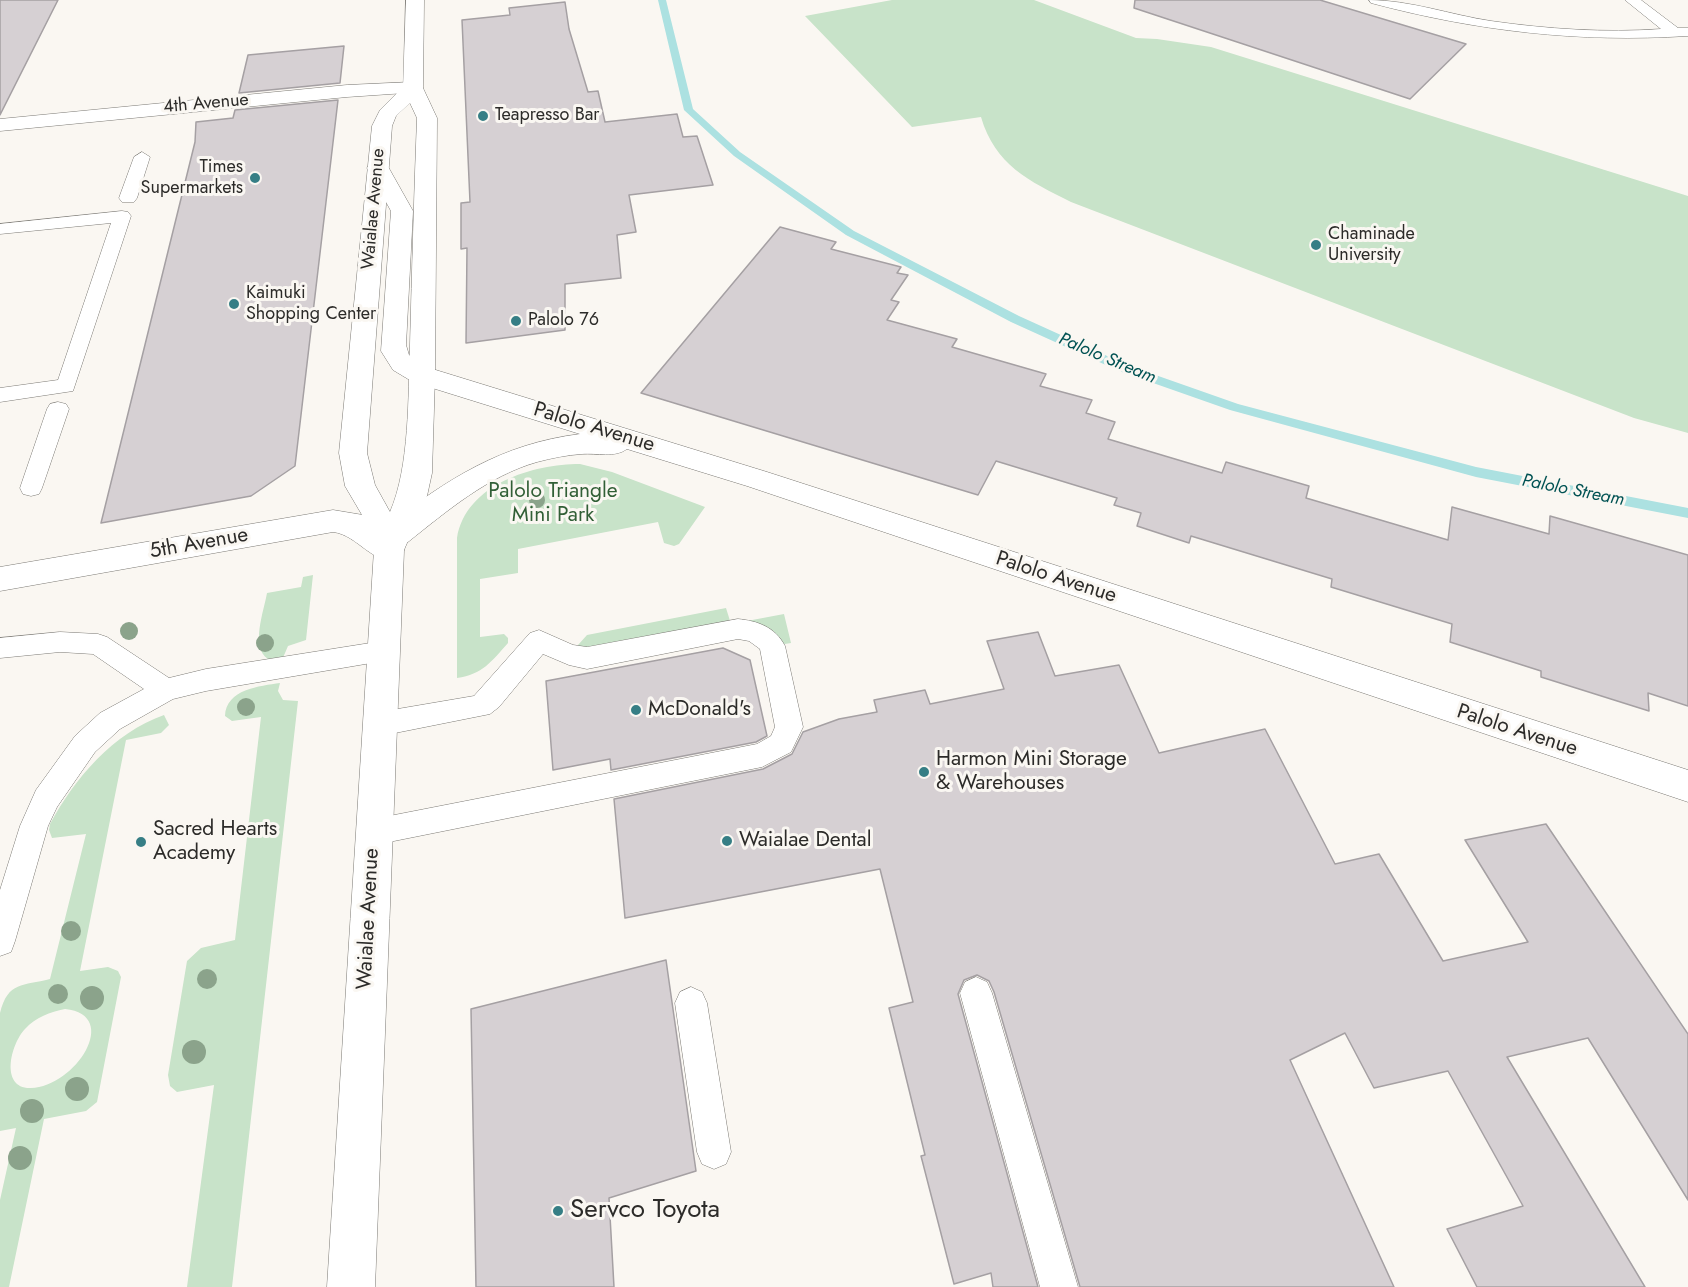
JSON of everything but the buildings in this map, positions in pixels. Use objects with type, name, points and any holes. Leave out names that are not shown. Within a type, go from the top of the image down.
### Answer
[{"type":"street","name":"Waialae Avenue","points":[[351,1287],[383,651],[393,542],[412,496],[417,473],[422,376],[427,118],[413,88],[415,0]]},
{"type":"street","name":"Waialae Avenue","points":[[393,542],[360,486],[353,453],[383,119],[413,88]]},
{"type":"street","name":"4th Avenue","points":[[0,125],[347,91],[413,88]]},
{"type":"street","name":"Palolo Avenue","points":[[378,168],[382,178],[396,196],[402,211],[394,353],[402,364],[422,376],[656,447],[1688,786]]},
{"type":"street","points":[[393,542],[435,503],[484,472],[521,456],[575,444],[611,443],[656,447]]},
{"type":"street","name":"5th Avenue","points":[[0,579],[333,520],[352,523],[393,542]]},
{"type":"lane","points":[[1376,0],[1463,20],[1573,35],[1615,36],[1682,32]]},
{"type":"lane","points":[[1632,0],[1682,32]]},
{"type":"lane","points":[[0,395],[66,386],[142,157]]},
{"type":"lane","points":[[0,229],[125,207]]},
{"type":"lane","points":[[31,488],[58,409]]},
{"type":"lane","points":[[374,832],[762,755],[777,747],[788,733],[788,720],[772,646],[764,635],[750,630],[733,629],[587,658],[568,655],[539,640],[490,699],[481,706],[380,724]]},
{"type":"lane","points":[[0,648],[60,642],[98,644],[166,690]]},
{"type":"lane","points":[[0,941],[34,826],[51,791],[85,744],[110,721],[166,690],[206,680],[383,651]]},
{"type":"lane","points":[[976,993],[1059,1287]]},
{"type":"lane","points":[[691,1003],[714,1152]]},
{"type":"green space","points":[[892,0],[1034,0],[1136,38],[1211,47],[1688,196],[1688,433],[1634,418],[1071,202],[1041,187],[1016,170],[995,148],[981,117],[912,127],[805,16]]},
{"type":"green space","name":"Palolo Triangle Mini Park","points":[[580,464],[612,472],[705,507],[679,544],[674,546],[664,543],[658,522],[518,549],[518,573],[480,579],[480,637],[504,634],[508,638],[508,643],[480,670],[474,674],[457,678],[457,538],[463,519],[473,504],[487,491],[504,481],[542,468]]},
{"type":"green space","points":[[313,575],[306,640],[288,646],[282,660],[268,659],[260,646],[259,638],[267,593],[301,587],[303,577]]},
{"type":"green space","points":[[726,608],[731,624],[784,614],[791,643],[772,646],[763,635],[569,655],[587,635]]},
{"type":"green space","points":[[280,683],[278,691],[283,700],[298,701],[232,1287],[187,1287],[214,1085],[177,1092],[170,1086],[168,1075],[187,961],[201,948],[235,940],[261,717],[232,721],[225,716],[227,707],[231,700],[245,690]]},
{"type":"green space","points":[[164,715],[169,725],[161,733],[126,740],[80,971],[108,967],[118,971],[121,977],[97,1102],[86,1111],[44,1119],[9,1287],[0,1287],[0,1200],[16,1128],[0,1131],[0,1013],[7,995],[12,990],[24,984],[50,979],[86,834],[52,838],[49,830],[50,824],[71,790],[97,759],[128,733]],"holes":[[[65,1009],[82,1014],[90,1024],[91,1036],[86,1050],[76,1064],[63,1076],[47,1085],[31,1088],[21,1086],[15,1081],[12,1074],[12,1055],[25,1029],[39,1018],[59,1010]]]},
{"type":"waterway","name":"Palolo Stream","points":[[662,0],[689,110],[737,154],[850,233],[1015,319],[1123,368],[1234,407],[1476,472],[1688,513]]},
{"type":"place","name":"Teapresso Bar","points":[[483,116]]},
{"type":"place","name":"Times Supermarkets","points":[[255,178]]},
{"type":"place","name":"Chaminade University","points":[[1316,245]]},
{"type":"place","name":"Kaimuki Shopping Center","points":[[234,304]]},
{"type":"place","name":"Palolo 76","points":[[516,321]]},
{"type":"place","name":"McDonald's","points":[[636,710]]},
{"type":"place","name":"Harmon Mini Storage & Warehouses","points":[[924,772]]},
{"type":"place","name":"Waialae Dental","points":[[727,841]]},
{"type":"place","name":"Sacred Hearts Academy","points":[[141,842]]},
{"type":"place","name":"Servco Toyota","points":[[558,1211]]}]
